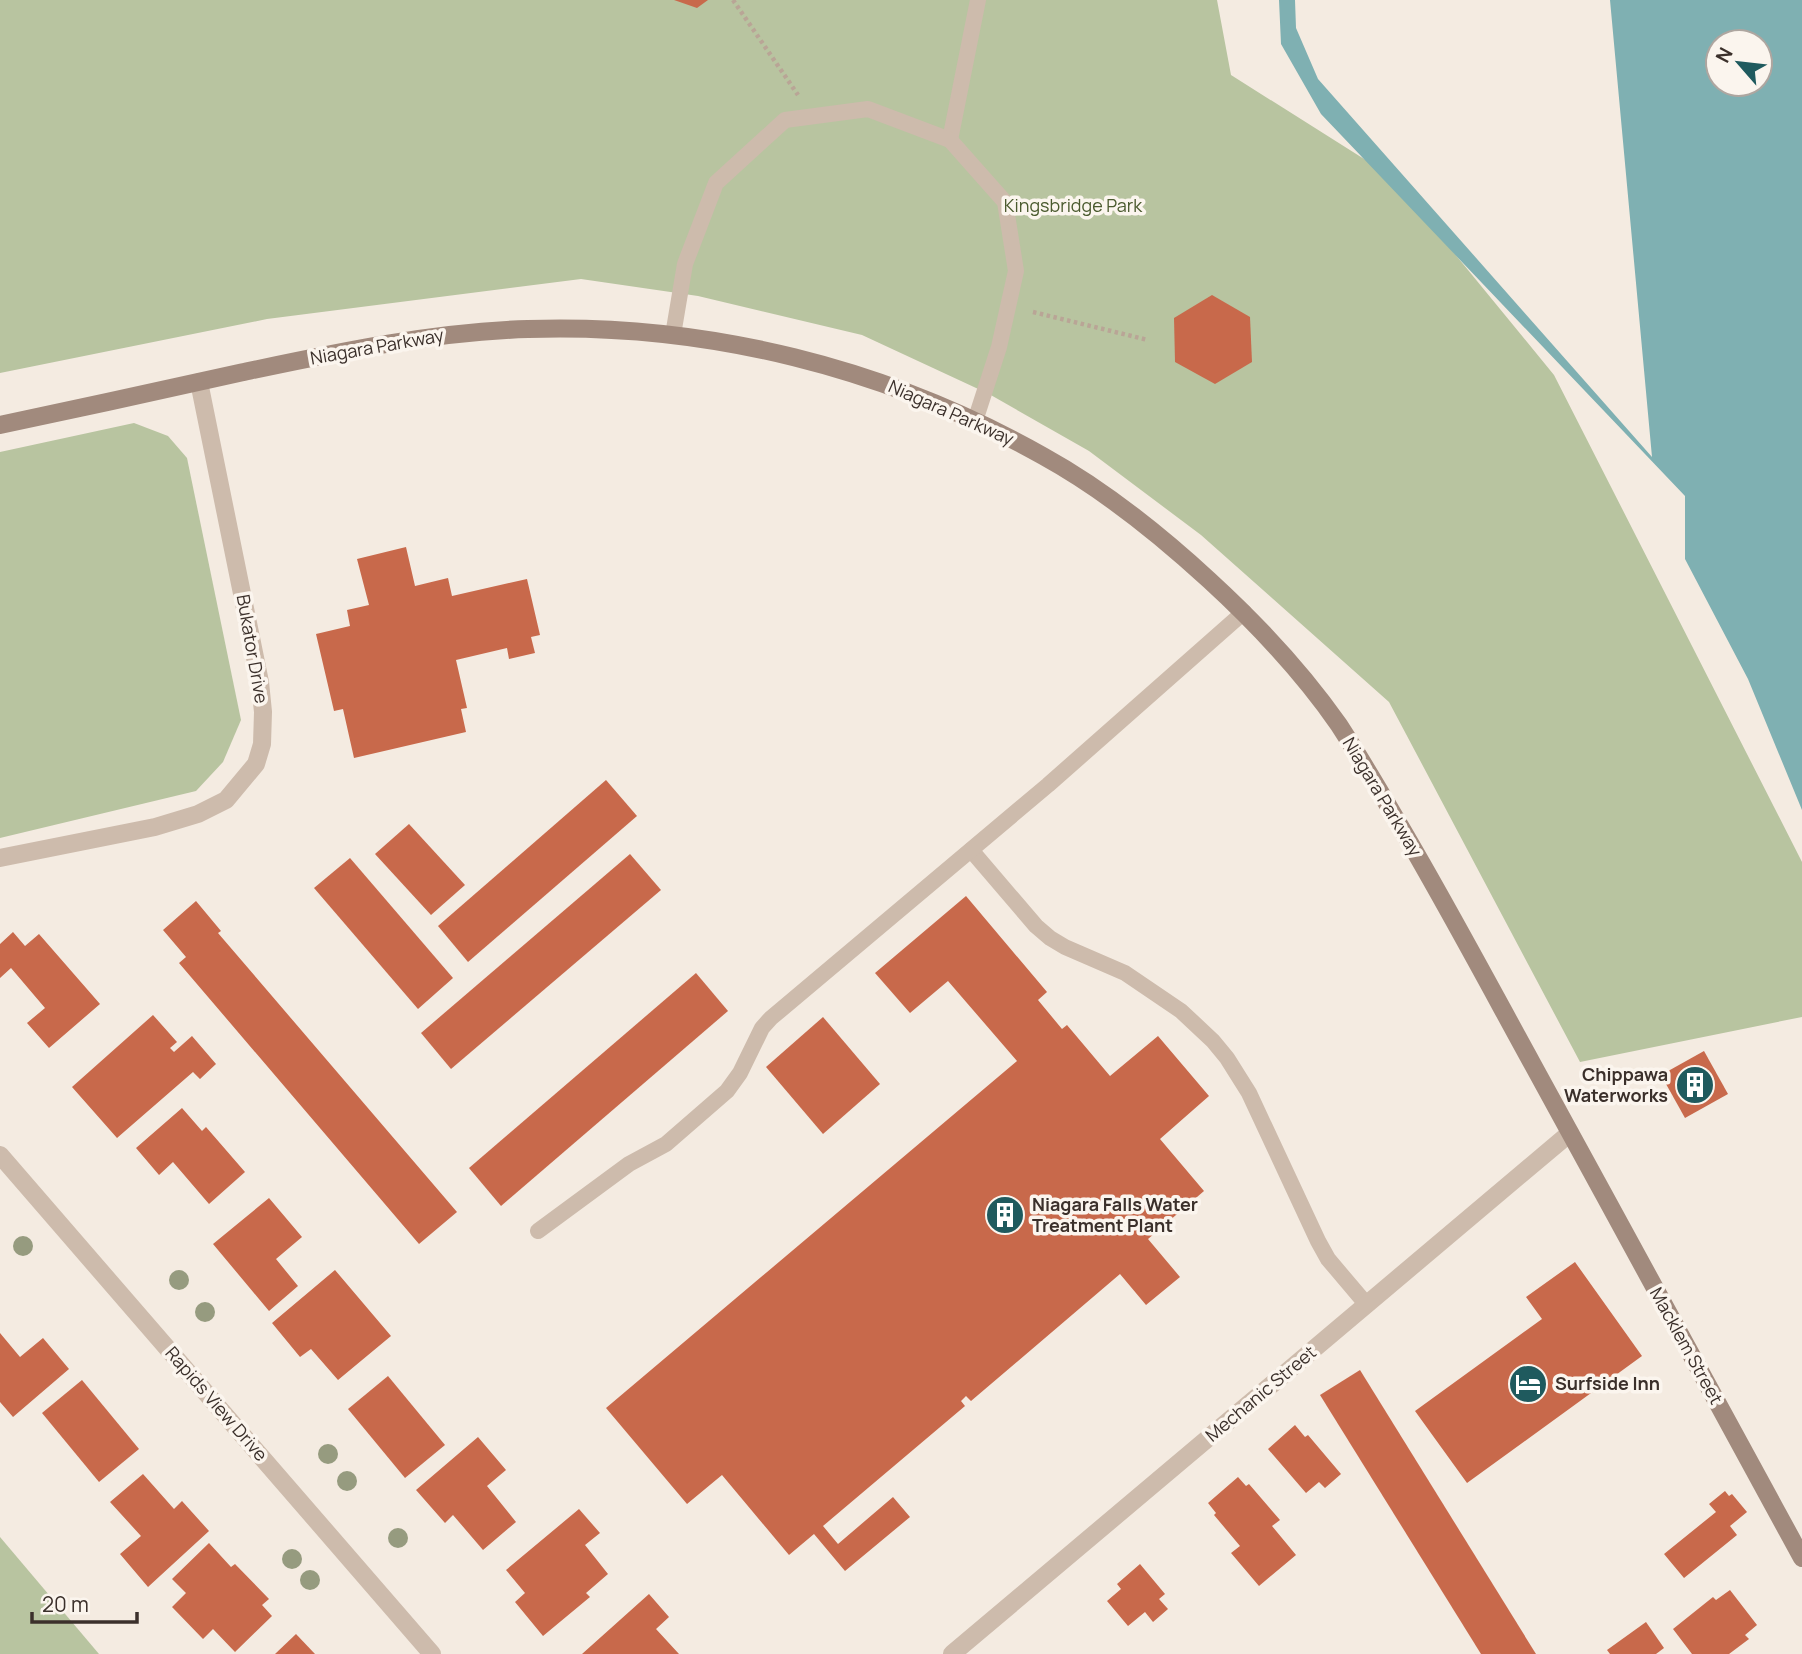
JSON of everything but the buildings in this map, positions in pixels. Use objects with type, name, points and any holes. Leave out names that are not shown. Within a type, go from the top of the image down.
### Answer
[{"type":"main road","name":"Niagara Parkway","points":[[0,425],[380,344],[481,331],[532,328],[673,335],[771,352],[830,366],[912,394],[975,421],[1048,458],[1113,501],[1176,550],[1244,612],[1291,663],[1338,724],[1426,869],[1570,1133]]},
{"type":"main road","name":"Macklem Street","points":[[1570,1133],[1802,1558]]},
{"type":"street","name":"Bukator Drive","points":[[0,858],[155,827],[198,814],[226,800],[256,764],[262,744],[260,682],[199,382]]},
{"type":"street","name":"Mechanic Street","points":[[952,1654],[1570,1133]]},
{"type":"street","name":"Rapids View Drive","points":[[0,1154],[432,1654]]},
{"type":"lane","points":[[950,141],[978,0]]},
{"type":"lane","points":[[673,335],[685,264],[716,183],[785,120],[868,109],[950,141],[1005,202],[1016,271],[999,347],[975,421]]},
{"type":"lane","points":[[538,1231],[629,1164],[672,1140],[734,1083],[755,1040],[771,1018],[1048,785],[1244,612]]},
{"type":"lane","points":[[971,850],[1036,926],[1050,938],[1125,973],[1144,985],[1181,1011],[1213,1041],[1249,1093],[1328,1259],[1367,1305]]},
{"type":"path","points":[[733,0],[813,116]]},
{"type":"path","points":[[1008,305],[1148,340]]},
{"type":"green space","name":"Kingsbridge Park","points":[[0,0],[1217,0],[1231,75],[1391,176],[1554,375],[1802,862],[1802,1017],[1580,1062],[1389,702],[1201,535],[1089,451],[989,394],[862,335],[698,296],[581,279],[267,319],[0,373]]},
{"type":"green space","points":[[134,423],[168,436],[187,458],[241,720],[223,762],[196,791],[0,838],[0,452]]},
{"type":"green space","points":[[0,1537],[99,1654],[0,1654]]},
{"type":"water","points":[[1279,0],[1295,0],[1296,28],[1318,79],[1652,457],[1610,0],[1802,0],[1802,810],[1748,679],[1685,559],[1685,496],[1321,114],[1281,44]]},
{"type":"place","name":"Chippawa Waterworks","points":[[1695,1085]]},
{"type":"place","name":"Niagara Falls Water Treatment Plant","points":[[1005,1215]]},
{"type":"place","name":"Surfside Inn","points":[[1528,1384]]}]
